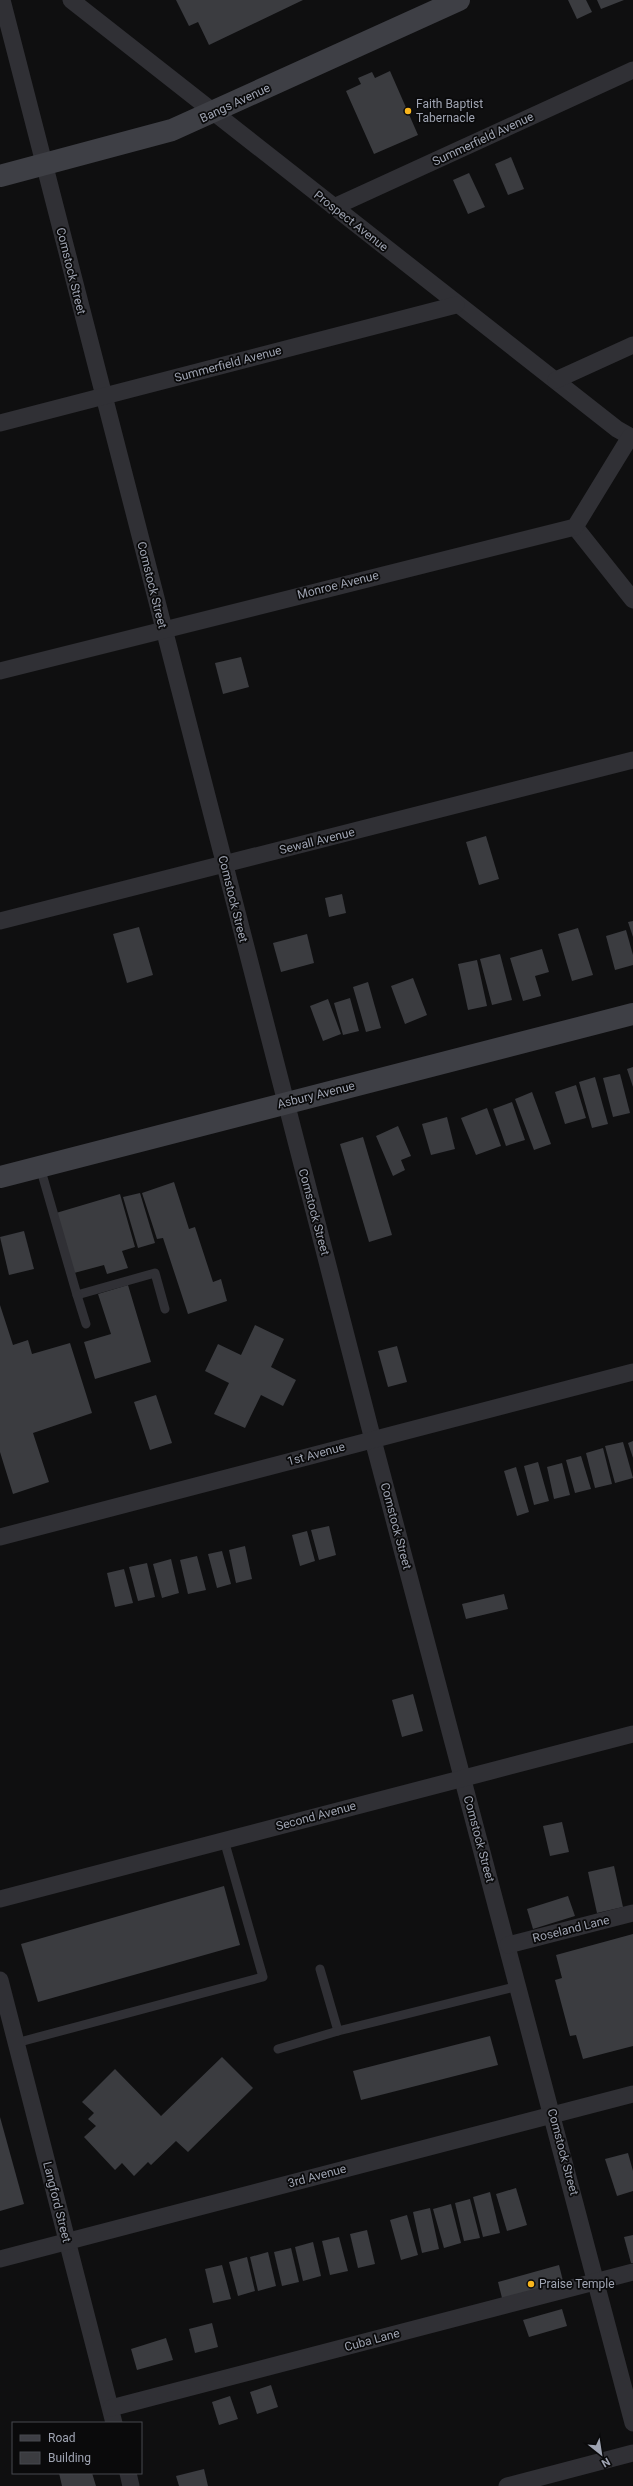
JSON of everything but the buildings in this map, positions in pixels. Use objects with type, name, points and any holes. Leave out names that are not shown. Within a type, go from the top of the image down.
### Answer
[{"type":"main road","name":"Bangs Avenue","points":[[0,176],[153,137],[213,113],[459,0]]},
{"type":"main road","name":"Asbury Avenue","points":[[0,1177],[286,1102],[633,1014]]},
{"type":"street","name":"Comstock Street","points":[[2,0],[373,1440],[462,1778],[519,1986],[633,2423]]},
{"type":"street","name":"Prospect Avenue","points":[[71,0],[456,305],[632,438]]},
{"type":"street","name":"Summerfield Avenue","points":[[334,207],[633,70]]},
{"type":"street","name":"Summerfield Avenue","points":[[0,423],[456,305]]},
{"type":"street","points":[[556,380],[633,345]]},
{"type":"street","points":[[632,438],[575,526],[633,600]]},
{"type":"street","name":"Monroe Avenue","points":[[0,671],[163,628],[575,526]]},
{"type":"street","name":"Sewall Avenue","points":[[0,921],[633,760]]},
{"type":"street","name":"1st Avenue","points":[[0,1537],[633,1372]]},
{"type":"street","name":"Second Avenue","points":[[0,1899],[633,1734]]},
{"type":"street","name":"Roseland Lane","points":[[508,1945],[633,1913]]},
{"type":"street","name":"Langford Street","points":[[0,1980],[113,2416]]},
{"type":"street","name":"3rd Avenue","points":[[0,2259],[633,2094]]},
{"type":"street","name":"Cuba Lane","points":[[113,2416],[633,2272]]},
{"type":"street","points":[[507,2486],[633,2453]]},
{"type":"street","points":[[128,2474],[131,2486]]},
{"type":"lane","points":[[40,1166],[86,1324]]},
{"type":"lane","points":[[77,1295],[155,1273],[165,1309]]},
{"type":"lane","points":[[16,2043],[263,1977],[224,1840]]},
{"type":"lane","points":[[320,1969],[338,2031]]},
{"type":"lane","points":[[278,2049],[338,2031],[519,1986]]},
{"type":"place","name":"Faith Baptist Tabernacle","points":[[408,111]]},
{"type":"place","name":"Praise Temple","points":[[531,2284]]}]
